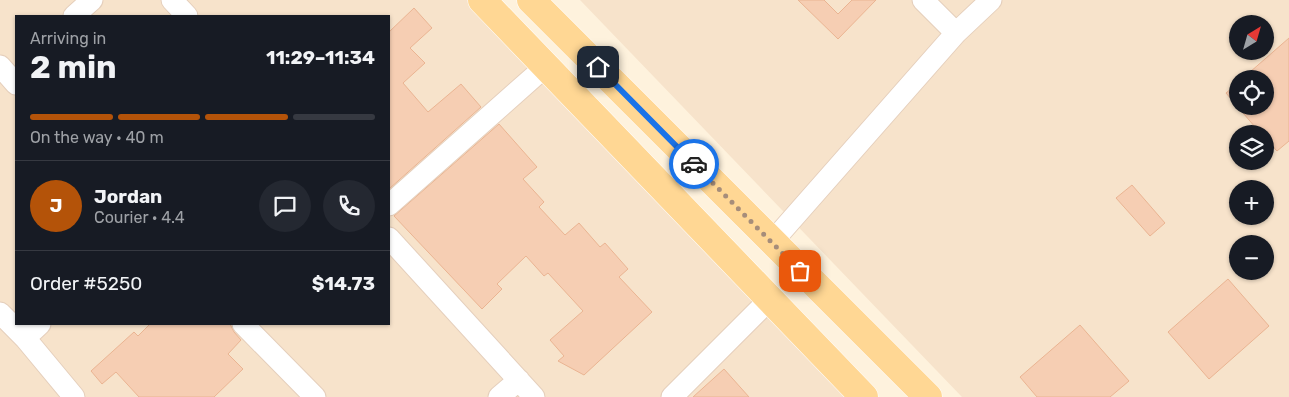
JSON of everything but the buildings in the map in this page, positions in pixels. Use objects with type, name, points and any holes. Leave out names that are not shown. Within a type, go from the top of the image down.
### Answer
[{"type":"main road","points":[[482,0],[864,397]]},
{"type":"main road","points":[[531,0],[928,397]]},
{"type":"street","points":[[75,15],[92,0]]},
{"type":"street","points":[[172,0],[186,15]]},
{"type":"street","points":[[923,0],[956,33]]},
{"type":"street","points":[[772,242],[956,33],[991,0]]},
{"type":"street","points":[[390,204],[546,66]]},
{"type":"street","points":[[390,239],[534,397]]},
{"type":"street","points":[[672,397],[770,298]]},
{"type":"street","points":[[0,313],[15,321]]},
{"type":"street","points":[[22,325],[33,331],[74,397]]},
{"type":"street","points":[[255,327],[315,397]]},
{"type":"street","points":[[499,397],[519,380]]},
{"type":"shaded area","points":[[0,0],[485,0],[852,397],[0,397]]},
{"type":"shaded area","points":[[580,0],[1289,0],[1289,397],[962,397]]},
{"type":"way so far","points":[[694,164],[800,271]]},
{"type":"route","points":[[598,67],[694,164]]}]
